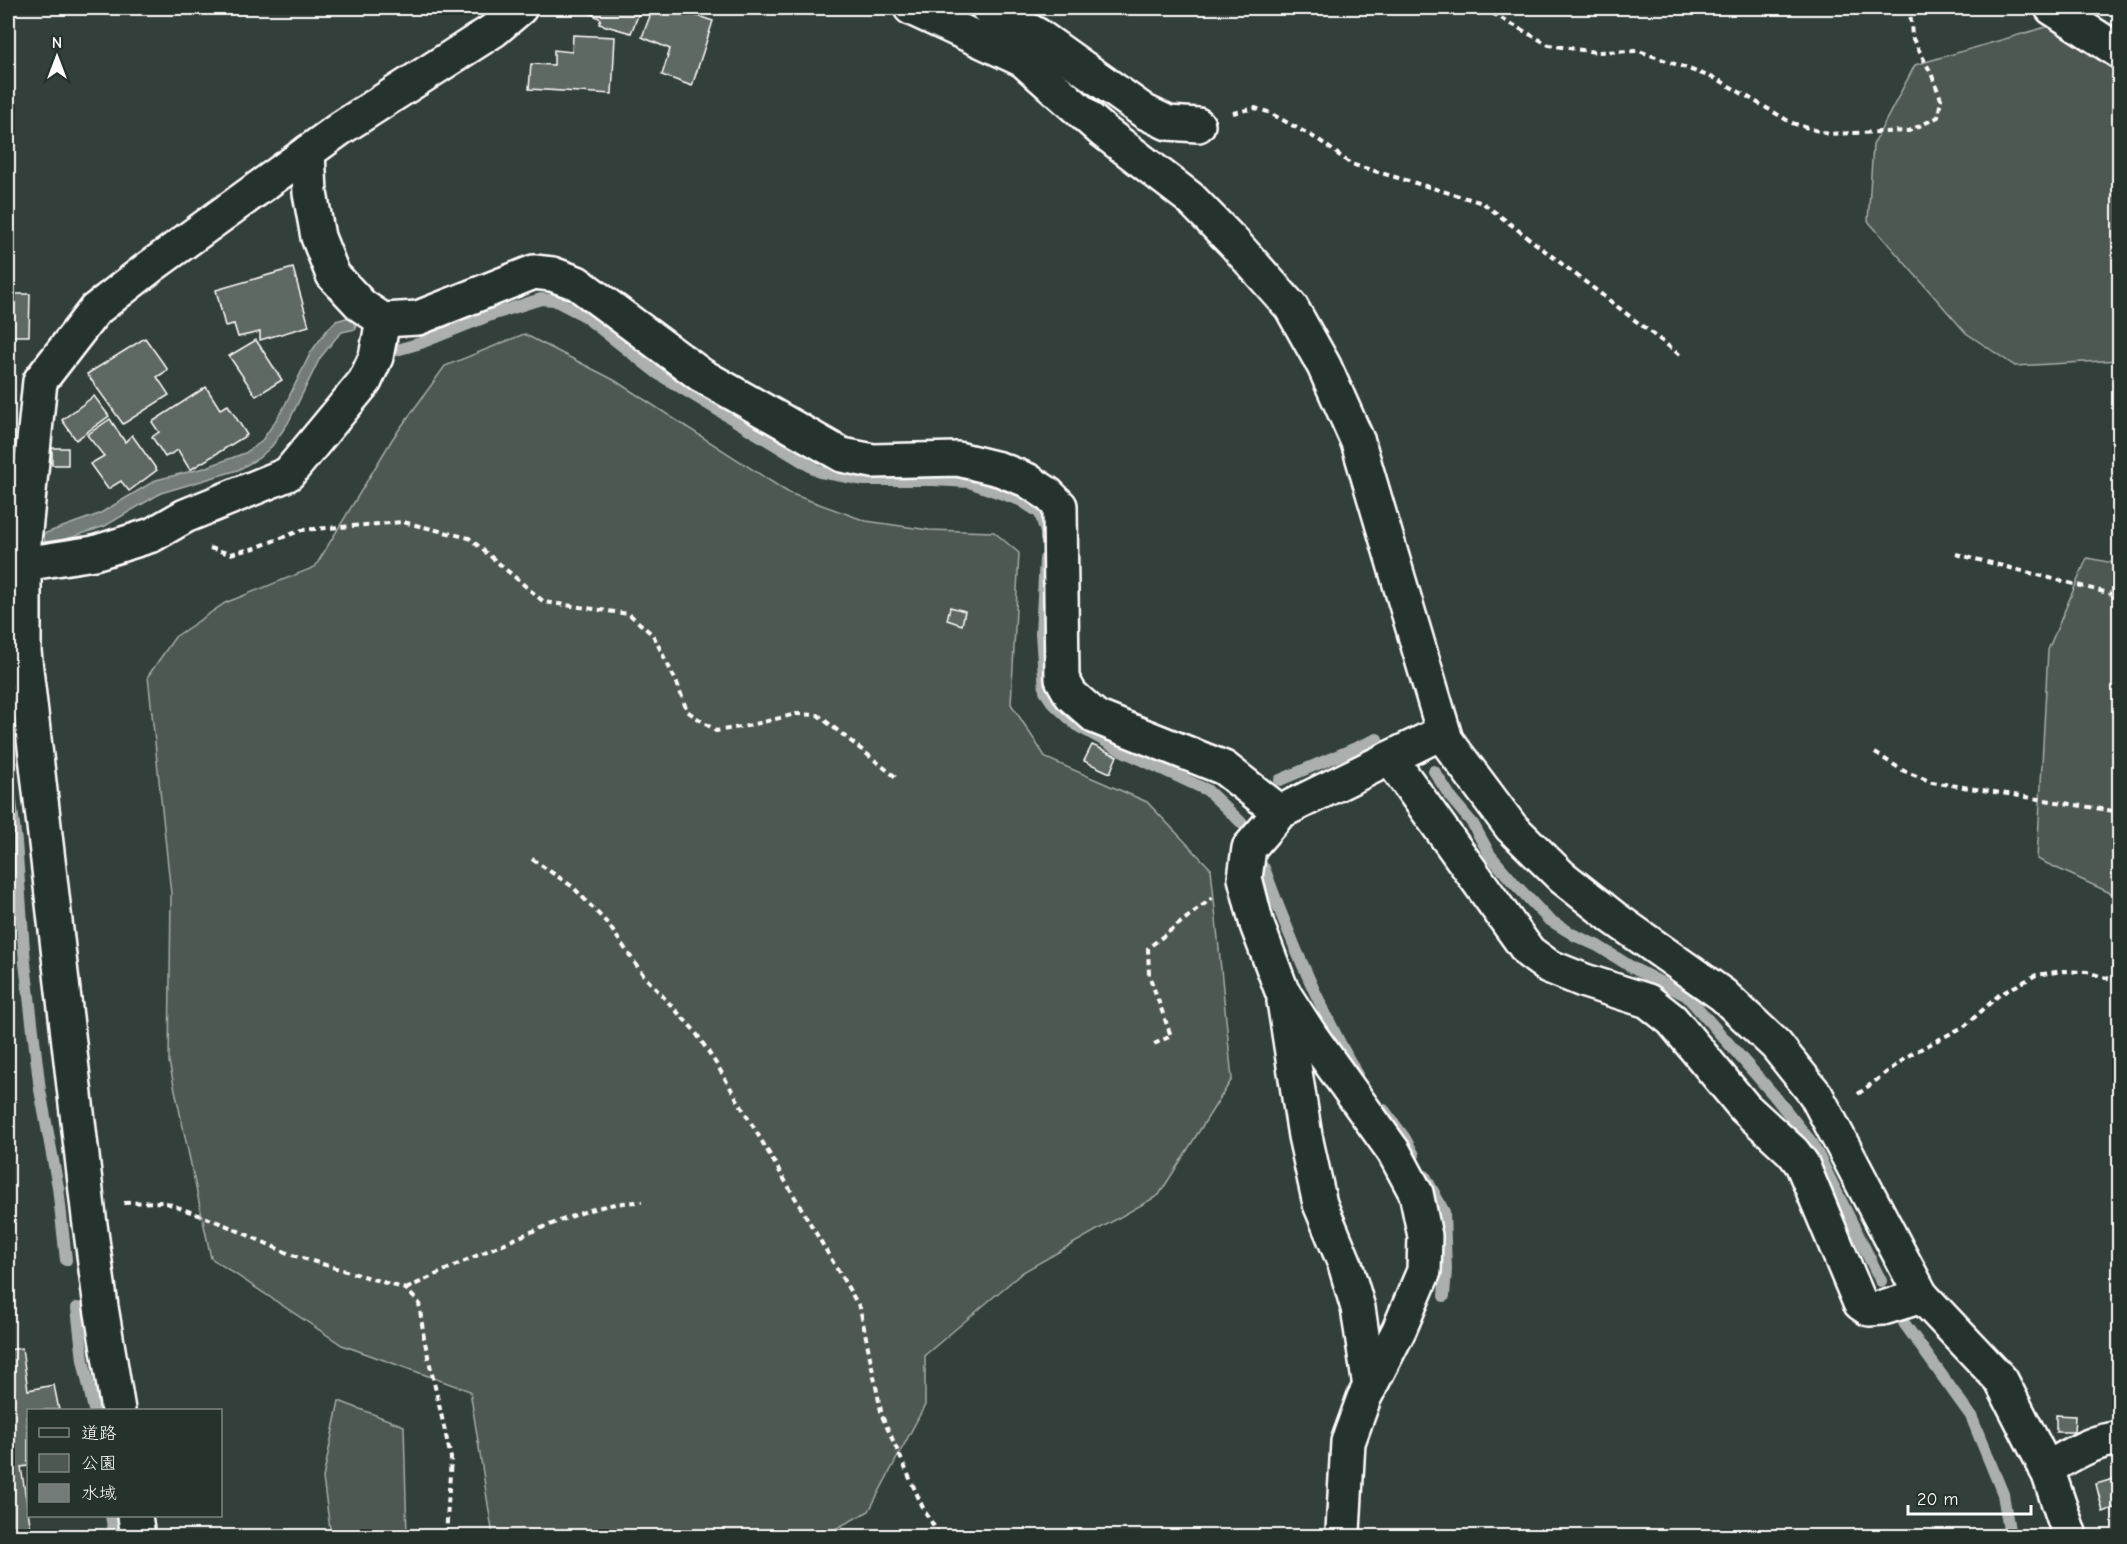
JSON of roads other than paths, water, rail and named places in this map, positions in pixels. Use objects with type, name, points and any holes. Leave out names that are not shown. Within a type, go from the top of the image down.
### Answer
[{"type":"street","points":[[118,1409],[87,1203],[16,652],[24,541],[40,381],[95,310],[150,267],[341,128],[494,30],[520,8]]},
{"type":"street","points":[[911,8],[1023,60],[1103,131],[1190,198],[1291,307],[1324,366],[1358,442],[1446,740],[1512,827],[1562,877],[1614,918],[1723,995],[1776,1044],[1816,1095],[1922,1296],[2001,1380],[2046,1469],[2070,1536]]},
{"type":"street","points":[[988,8],[1037,35],[1145,112],[1168,123],[1198,125]]},
{"type":"street","points":[[2052,8],[2120,52]]},
{"type":"street","points":[[308,152],[310,193],[318,237],[333,275],[362,306],[383,320],[418,318],[534,272],[552,274],[577,283],[701,375],[842,454],[873,461],[958,459],[999,469],[1028,480],[1060,506],[1062,678],[1071,695],[1096,717],[1224,768],[1280,812]]},
{"type":"street","points":[[24,564],[94,553],[152,535],[185,516],[288,474],[365,381],[376,357],[383,320]]},
{"type":"street","points":[[1370,1387],[1358,1308],[1345,1264],[1320,1204],[1310,1159],[1282,991],[1257,925],[1245,878],[1249,848],[1280,812],[1443,732]]},
{"type":"street","points":[[1390,758],[1529,952],[1548,966],[1648,1002],[1672,1020],[1745,1108],[1793,1152],[1802,1164],[1860,1303],[1869,1310],[1922,1296]]},
{"type":"street","points":[[1282,991],[1311,1036],[1394,1152],[1416,1193],[1425,1236],[1424,1271],[1399,1330],[1370,1387],[1348,1442],[1343,1531],[1345,1536]]},
{"type":"street","points":[[2046,1469],[2082,1450],[2111,1439],[2120,1439]]},
{"type":"street","points":[[135,1517],[138,1536]]},
{"type":"water","points":[[353,316],[356,329],[342,332],[320,358],[288,423],[272,446],[259,458],[238,470],[161,493],[105,526],[46,546],[43,534],[99,514],[156,480],[204,468],[245,453],[261,442],[283,409],[311,352],[327,330],[336,321]]},
{"type":"waterway","points":[[393,351],[541,299],[554,300],[583,315],[657,373],[820,472],[864,480],[969,482],[1020,500],[1040,513],[1046,539]]},
{"type":"waterway","points":[[1045,559],[1041,633],[1045,691],[1052,702],[1076,725],[1121,750],[1207,790],[1245,826]]},
{"type":"waterway","points":[[1280,780],[1377,739]]},
{"type":"waterway","points":[[1434,771],[1452,799],[1473,824],[1490,855],[1548,919],[1687,996],[1772,1093],[1812,1143],[1881,1281]]},
{"type":"waterway","points":[[8,776],[16,842],[25,963],[40,1090],[58,1187],[66,1260]]},
{"type":"waterway","points":[[1264,868],[1306,973],[1357,1075]]},
{"type":"waterway","points":[[1384,1110],[1414,1155]]},
{"type":"waterway","points":[[1425,1176],[1444,1212],[1446,1270],[1444,1296]]},
{"type":"waterway","points":[[77,1308],[83,1360],[94,1409]]},
{"type":"waterway","points":[[1904,1323],[1971,1416],[2003,1494],[2010,1536]]},
{"type":"waterway","points":[[111,1517],[115,1536]]}]
